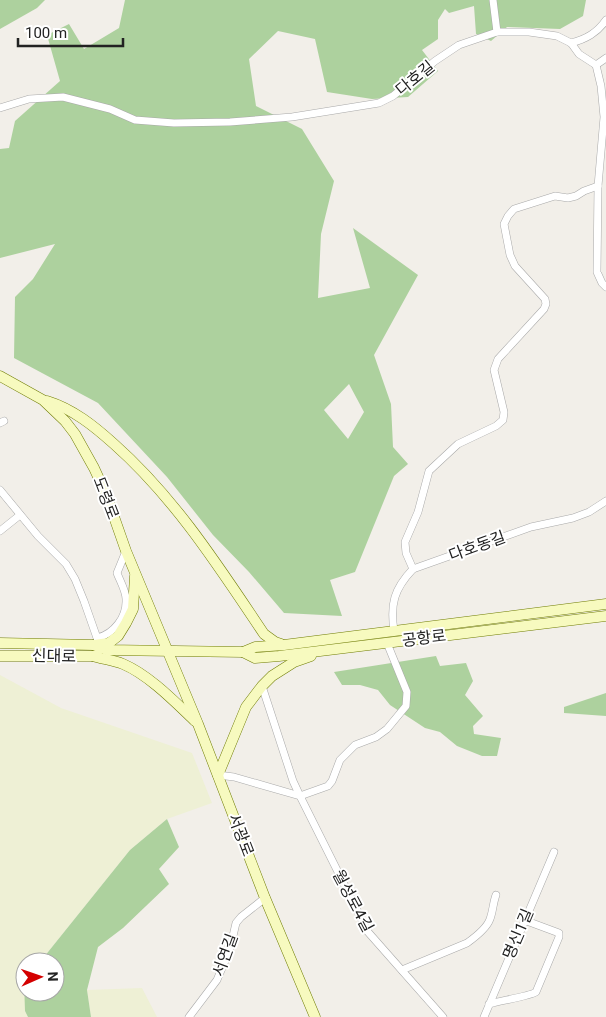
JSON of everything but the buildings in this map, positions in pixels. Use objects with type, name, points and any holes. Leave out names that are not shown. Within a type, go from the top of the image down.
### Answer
[{"type":"main road","name":"도령로","points":[[0,376],[43,400],[64,421],[85,450],[106,494],[126,551],[169,652]]},
{"type":"main road","points":[[43,400],[73,412],[100,432],[156,484],[207,550],[264,634],[275,642],[284,645]]},
{"type":"main road","points":[[94,645],[109,643],[118,636],[126,624],[133,609],[135,572]]},
{"type":"main road","name":"공항로","points":[[169,652],[244,652],[255,647],[284,645],[606,604]]},
{"type":"main road","name":"공항로","points":[[244,652],[255,658],[606,616]]},
{"type":"main road","name":"신대로","points":[[0,644],[94,645],[107,650],[169,652]]},
{"type":"main road","name":"신대로","points":[[0,656],[92,656],[107,650]]},
{"type":"main road","points":[[218,774],[246,707],[262,686],[272,676],[294,662],[326,650]]},
{"type":"main road","name":"서광로","points":[[169,652],[265,898],[315,1017]]},
{"type":"main road","points":[[92,656],[123,664],[146,678],[198,724]]},
{"type":"street","points":[[493,0],[497,32]]},
{"type":"street","points":[[571,43],[586,39],[600,29],[606,20]]},
{"type":"street","name":"다호길","points":[[0,108],[28,99],[64,96],[110,109],[136,120],[174,123],[292,117],[379,103],[392,96],[435,61],[459,45],[497,32],[529,32],[557,36],[571,43],[579,54],[596,65]]},
{"type":"street","points":[[606,57],[596,65],[601,86],[604,116],[598,186],[598,272],[602,283],[606,287]]},
{"type":"street","points":[[599,175],[606,170]]},
{"type":"street","points":[[394,631],[392,612],[395,594],[404,578],[413,569],[406,553],[405,542],[418,512],[429,471],[458,444],[496,426],[503,420],[504,412],[494,370],[498,359],[544,309],[546,304],[545,299],[515,266],[510,255],[504,224],[514,209],[556,196],[568,198],[576,196],[598,186]]},
{"type":"street","points":[[0,490],[20,515],[66,564],[75,579],[97,638],[105,636],[112,631],[125,611],[126,598],[117,573],[126,551]]},
{"type":"street","name":"다호동길","points":[[413,569],[531,527],[573,518],[589,512],[606,502]]},
{"type":"street","points":[[0,532],[20,515]]},
{"type":"street","points":[[218,774],[300,796],[328,786],[340,760],[355,745],[376,738],[387,729],[406,706],[407,692],[387,643]]},
{"type":"street","name":"월성로4길","points":[[262,686],[293,781],[368,932],[444,1017]]},
{"type":"street","name":"명신1길","points":[[484,1017],[554,852]]},
{"type":"street","points":[[402,970],[467,943],[475,937],[490,920],[492,904],[496,895]]},
{"type":"street","name":"서연길","points":[[189,1017],[217,980],[230,949],[236,923],[241,916],[265,898]]},
{"type":"street","points":[[490,1004],[514,997],[532,995],[536,992],[559,937],[559,933],[524,920]]},
{"type":"green space","points":[[0,0],[45,0],[37,8],[0,29]]},
{"type":"green space","points":[[125,0],[586,0],[583,16],[560,29],[507,27],[491,41],[476,34],[474,6],[449,13],[445,9],[438,20],[438,39],[422,50],[438,71],[408,97],[372,99],[327,92],[315,39],[278,31],[249,59],[256,106],[302,129],[334,181],[321,234],[318,298],[370,288],[353,228],[418,275],[374,355],[391,404],[393,447],[408,464],[394,476],[355,572],[330,580],[342,616],[284,613],[249,572],[213,535],[167,477],[98,403],[14,358],[15,297],[33,279],[55,244],[0,258],[0,149],[9,148],[15,121],[60,81],[47,35],[69,24],[84,49],[119,28]],"holes":[[[349,384],[364,412],[348,439],[324,410]]]},
{"type":"green space","points":[[436,656],[440,666],[466,663],[473,681],[465,695],[483,716],[473,726],[474,734],[501,738],[497,756],[482,756],[457,746],[440,732],[425,728],[390,705],[378,690],[360,685],[342,685],[334,672]]},
{"type":"green space","points":[[0,675],[61,708],[192,753],[212,803],[167,819],[130,850],[48,952],[15,952],[15,1002],[25,1002],[25,1011],[28,1017],[0,1017]]},
{"type":"green space","points":[[606,693],[606,716],[564,713],[564,707]]},
{"type":"green space","points":[[167,819],[179,847],[159,869],[169,884],[123,928],[98,947],[87,990],[91,1017],[28,1017],[25,1011],[25,1002],[65,1002],[65,952],[48,952],[130,850]]},
{"type":"green space","points":[[142,988],[157,1017],[91,1017],[87,990]]}]
